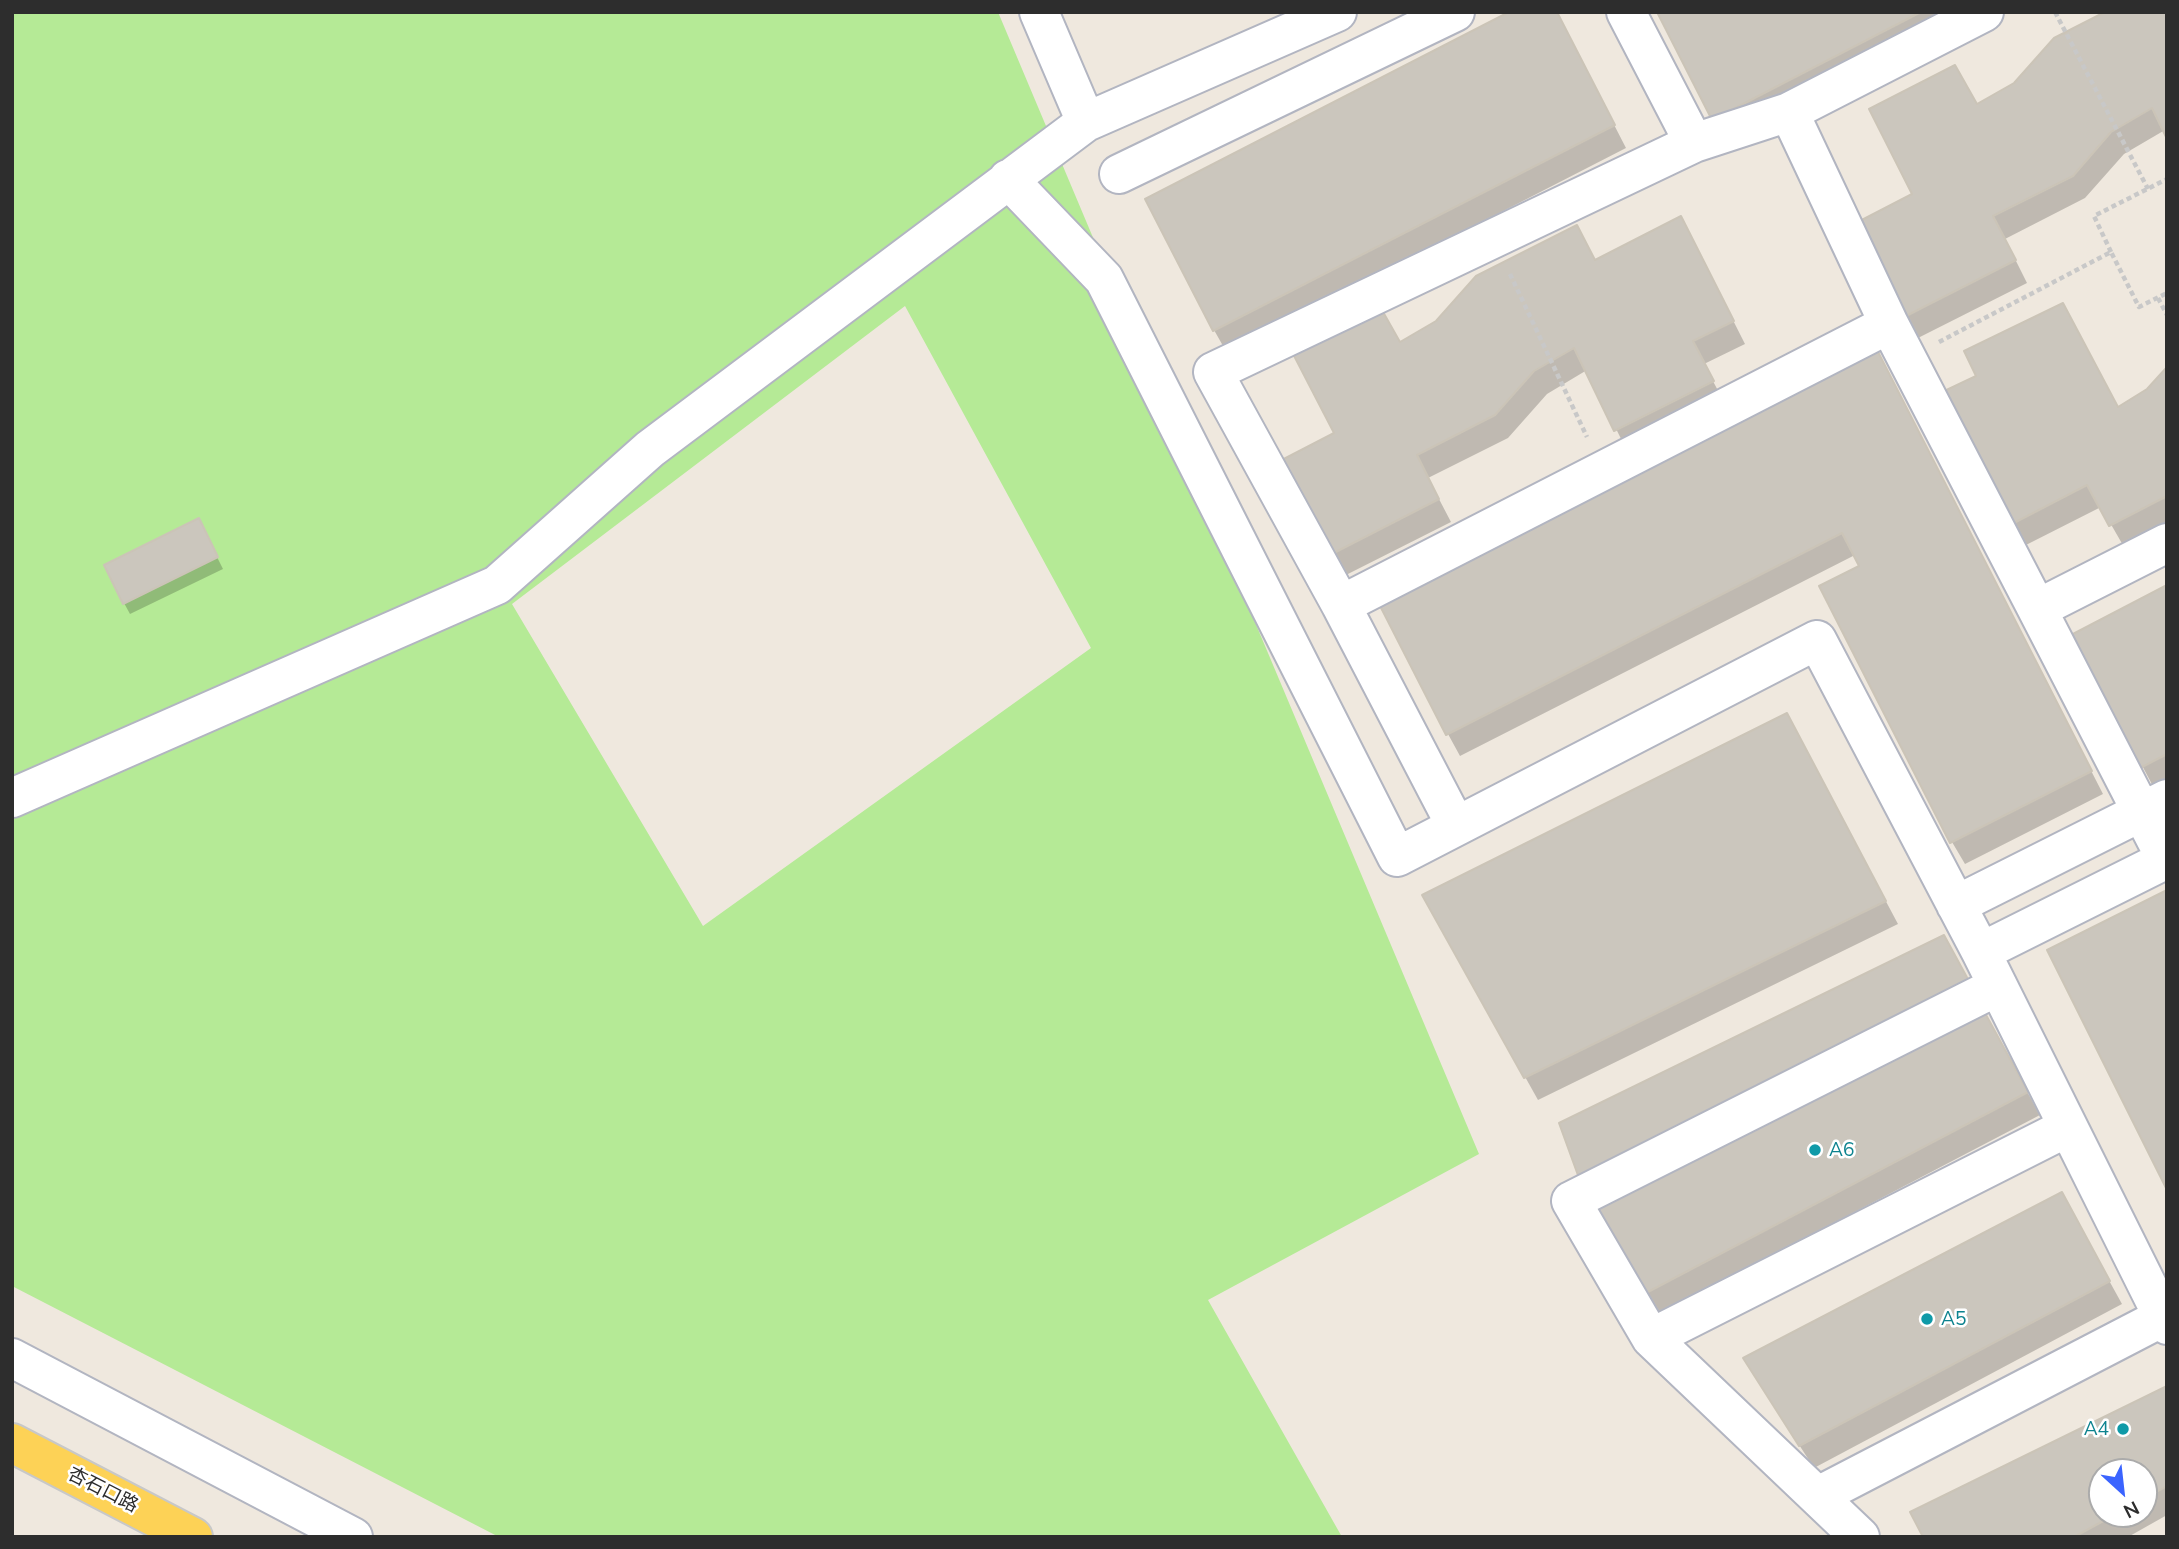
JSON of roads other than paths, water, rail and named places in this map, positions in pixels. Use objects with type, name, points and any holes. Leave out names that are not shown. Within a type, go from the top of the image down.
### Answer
[{"type":"main road","name":"杏石口路","points":[[12,1443],[193,1537]]},
{"type":"street","points":[[1039,12],[1086,122]]},
{"type":"street","points":[[12,798],[497,585],[650,449],[1086,122],[1337,12]]},
{"type":"street","points":[[1119,174],[1455,12]]},
{"type":"street","points":[[1626,12],[1694,143]]},
{"type":"street","points":[[1456,826],[1341,605],[1213,372],[1694,143],[1789,112],[1984,12]]},
{"type":"street","points":[[1789,112],[1889,324],[2037,609],[2154,806],[2166,859],[1981,952]]},
{"type":"street","points":[[1008,180],[1104,279],[1397,857],[1817,640],[1981,952],[2165,1321],[1818,1496]]},
{"type":"street","points":[[1341,605],[1889,324]]},
{"type":"street","points":[[2037,609],[2167,543]]},
{"type":"street","points":[[1956,905],[2154,806]]},
{"type":"street","points":[[1860,1537],[1651,1338],[1571,1201],[1998,986]]},
{"type":"street","points":[[1651,1338],[2068,1127]]},
{"type":"street","points":[[12,1358],[353,1537]]},
{"type":"place","name":"A6","points":[[1815,1150]]},
{"type":"place","name":"A5","points":[[1927,1319]]},
{"type":"place","name":"A4","points":[[2123,1429]]}]
